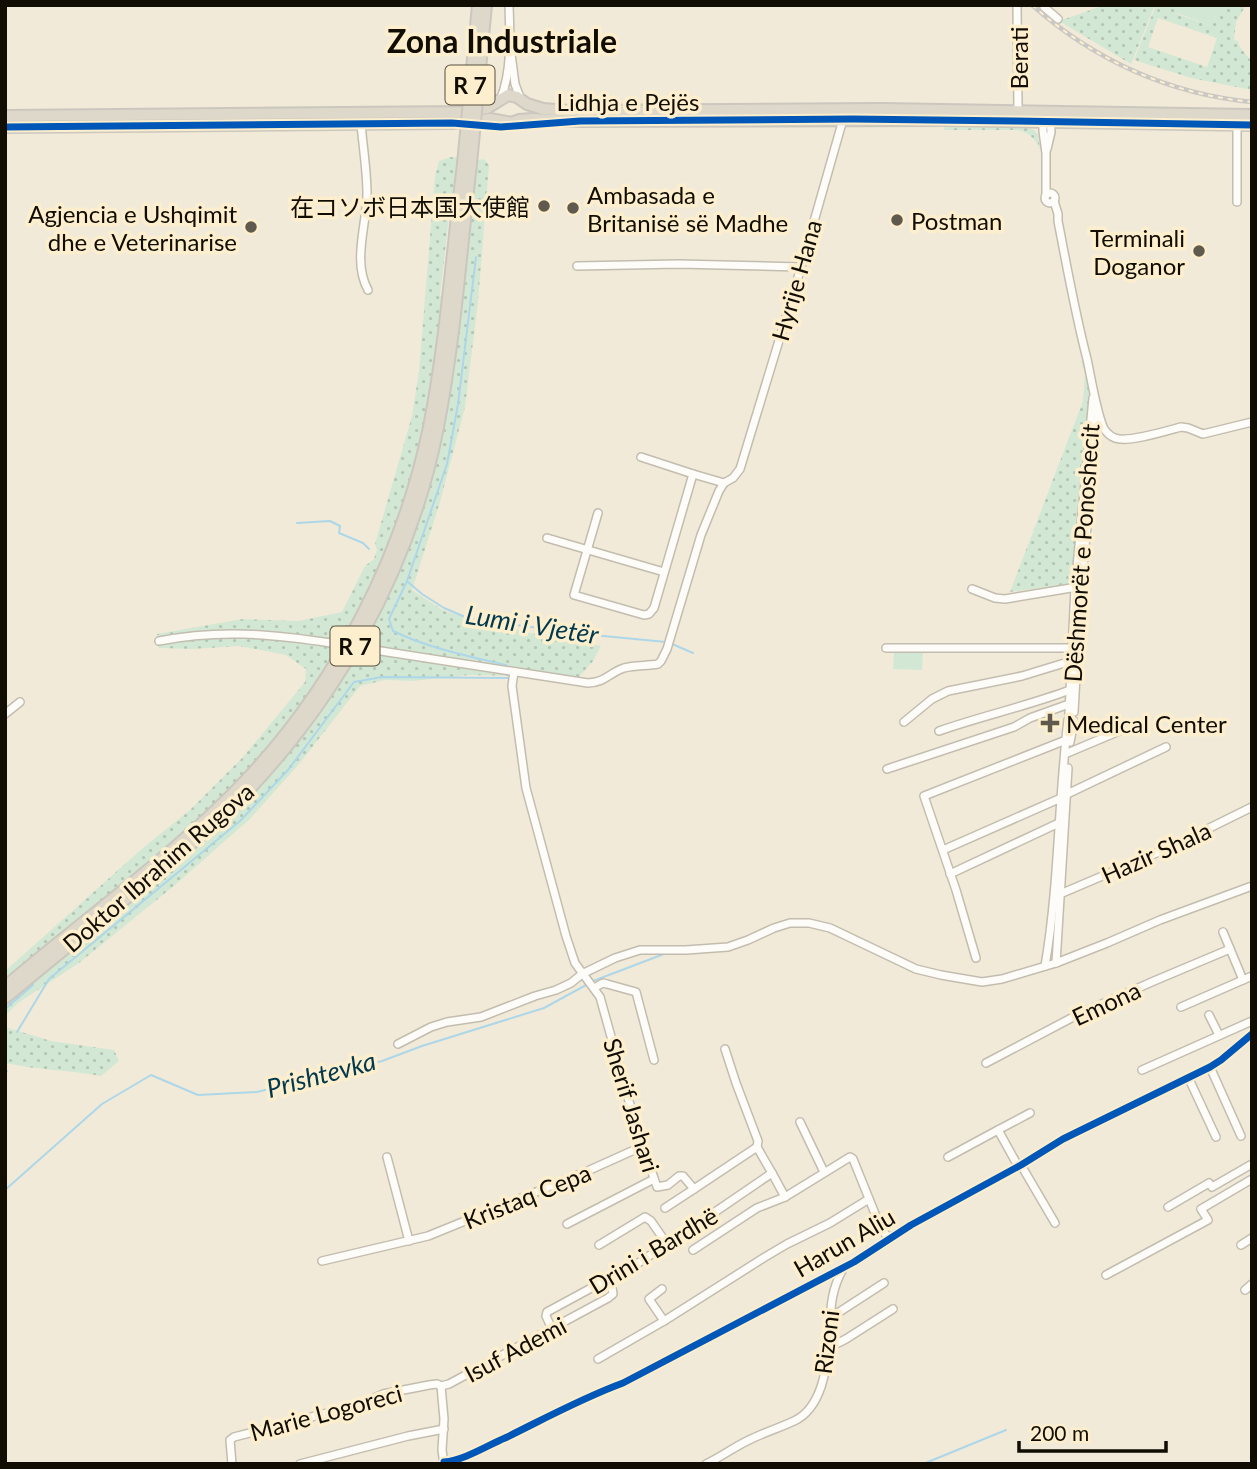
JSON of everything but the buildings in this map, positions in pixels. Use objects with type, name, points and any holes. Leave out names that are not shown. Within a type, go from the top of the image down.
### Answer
[{"type":"highway","name":"Doktor Ibrahim Rugova","points":[[5,998],[205,832],[253,785],[312,713],[364,631],[385,589],[425,480],[438,428],[450,350],[478,5]]},
{"type":"highway","name":"Doktor Ibrahim Rugova","points":[[5,987],[189,834],[246,779],[273,749],[326,676],[356,627],[377,585],[396,539],[426,441],[438,375],[486,5]]},
{"type":"highway","name":"Lidhja e Pejës","points":[[5,116],[462,112],[487,108],[504,97],[513,95],[543,109],[569,111],[1252,114]]},
{"type":"highway","name":"Lidhja e Pejës","points":[[519,120],[524,110],[521,100]]},
{"type":"highway","points":[[499,101],[497,113],[504,121]]},
{"type":"highway","name":"Lidhja e Pejës","points":[[5,127],[580,121],[1018,110],[1046,115],[1252,125]]},
{"type":"highway","points":[[452,122],[512,127],[580,121]]},
{"type":"street","points":[[499,101],[506,81],[509,5]]},
{"type":"street","name":"Berati","points":[[1017,5],[1018,110]]},
{"type":"street","points":[[1046,6],[1058,19]]},
{"type":"street","points":[[509,47],[515,84],[521,100]]},
{"type":"street","name":"Hyrije Hana","points":[[514,672],[580,683],[596,683],[623,669],[653,665],[661,661],[671,637],[701,535],[719,491],[738,473],[746,450],[844,114]]},
{"type":"street","name":"Dëshmorët e Ponoshecit","points":[[1045,966],[1060,894],[1063,796],[1071,714],[1078,587],[1099,413],[1080,338],[1058,214],[1050,198],[1046,115]]},
{"type":"street","points":[[361,124],[367,198],[361,256],[363,279],[368,290]]},
{"type":"street","points":[[1237,125],[1237,202]]},
{"type":"street","points":[[577,266],[679,264],[800,267]]},
{"type":"street","name":"Dëshmorët e Ponoshecit","points":[[1067,753],[1066,740],[1071,714],[1071,661],[1093,394]]},
{"type":"street","points":[[1099,413],[1105,432],[1124,440],[1181,427],[1203,434],[1252,422]]},
{"type":"street","points":[[641,457],[724,484]]},
{"type":"street","points":[[598,513],[575,595],[644,615],[649,614],[654,608],[692,474]]},
{"type":"street","points":[[547,538],[664,572]]},
{"type":"street","points":[[972,589],[1005,599],[1078,587]]},
{"type":"street","points":[[159,640],[233,632],[272,634],[514,672]]},
{"type":"street","points":[[886,648],[1072,648]]},
{"type":"street","points":[[904,722],[932,699],[948,691],[1022,676],[1071,661]]},
{"type":"street","name":"Sherif Jashari","points":[[514,672],[512,685],[526,788],[572,956],[600,997],[657,1187],[668,1185],[683,1176],[694,1189],[757,1147]]},
{"type":"street","points":[[939,731],[1070,690]]},
{"type":"street","points":[[5,714],[20,702]]},
{"type":"street","points":[[887,769],[1014,727],[1030,718],[1071,714]]},
{"type":"street","points":[[1067,753],[1122,730]]},
{"type":"street","points":[[976,958],[924,796],[1066,740]]},
{"type":"street","points":[[943,850],[1166,747]]},
{"type":"street","name":"Hazir Shala","points":[[1060,894],[1173,846],[1252,807]]},
{"type":"street","points":[[950,874],[1062,822]]},
{"type":"street","name":"Dëshmorët e Ponoshecit","points":[[1056,963],[1055,917],[1062,822]]},
{"type":"street","points":[[589,982],[615,958],[640,950],[728,947],[790,923],[808,923],[830,928],[916,969],[972,981],[1003,979],[1056,963],[1252,886]]},
{"type":"street","points":[[1223,932],[1243,980]]},
{"type":"street","name":"Emona","points":[[986,1063],[1079,1014],[1230,949]]},
{"type":"street","points":[[1181,1007],[1252,976]]},
{"type":"street","points":[[398,1044],[431,1027],[481,1017],[571,983],[589,982],[636,992],[654,1060]]},
{"type":"street","points":[[1209,1015],[1219,1035]]},
{"type":"street","points":[[1142,1070],[1252,1021]]},
{"type":"street","name":"Harun Aliu","points":[[444,1463],[623,1383],[844,1267],[890,1237],[1069,1136],[1189,1079],[1221,1060],[1252,1034]]},
{"type":"street","points":[[725,1049],[758,1141],[757,1147],[785,1197]]},
{"type":"street","points":[[1210,1067],[1241,1136]]},
{"type":"street","points":[[1189,1079],[1216,1137]]},
{"type":"street","points":[[948,1157],[1030,1113]]},
{"type":"street","points":[[800,1122],[824,1172]]},
{"type":"street","points":[[998,1130],[1055,1223]]},
{"type":"street","name":"Kristaq Cepa","points":[[322,1261],[428,1236],[643,1146]]},
{"type":"street","points":[[387,1157],[409,1241]]},
{"type":"street","points":[[693,1250],[757,1208],[785,1197],[851,1157],[880,1226],[890,1237]]},
{"type":"street","points":[[1168,1207],[1209,1183],[1212,1187],[1252,1164]]},
{"type":"street","name":"Drini i Bardhë","points":[[552,1329],[547,1312],[606,1280],[611,1281],[772,1173]]},
{"type":"street","points":[[567,1224],[654,1179]]},
{"type":"street","points":[[1106,1275],[1208,1220],[1201,1209],[1252,1179]]},
{"type":"street","points":[[665,1208],[694,1189]]},
{"type":"street","points":[[598,1359],[776,1251],[869,1199]]},
{"type":"street","points":[[599,1245],[645,1217],[652,1221],[667,1244]]},
{"type":"street","points":[[1241,1245],[1252,1238]]},
{"type":"street","name":"Rizoni","points":[[706,1464],[746,1441],[794,1421],[804,1414],[822,1381],[828,1348],[832,1294],[844,1267]]},
{"type":"street","name":"Isuf Ademi","points":[[441,1386],[611,1296],[611,1281]]},
{"type":"street","points":[[830,1318],[884,1283]]},
{"type":"street","points":[[1245,1290],[1252,1284]]},
{"type":"street","points":[[662,1289],[649,1298],[664,1321]]},
{"type":"street","points":[[828,1348],[893,1309]]},
{"type":"street","name":"Marie Logoreci","points":[[231,1461],[230,1440],[234,1437],[358,1405],[383,1394],[434,1384],[441,1386]]},
{"type":"street","points":[[441,1386],[444,1463]]},
{"type":"street","points":[[300,1464],[444,1429]]},
{"type":"green space","points":[[1105,5],[1155,5],[1131,64],[1059,21]]},
{"type":"green space","points":[[1156,5],[1180,5],[1177,14],[1212,26],[1220,5],[1246,5],[1236,22],[1234,40],[1238,41],[1252,62],[1252,90],[1191,78],[1134,60]],"holes":[[[1158,18],[1217,38],[1207,67],[1148,47]]]},
{"type":"green space","points":[[1180,5],[1220,5],[1212,26],[1177,13]]},
{"type":"green space","points":[[945,127],[1028,128],[1038,135],[1040,150],[1031,137],[1017,130],[944,130]]},
{"type":"green space","points":[[451,157],[484,159],[489,165],[478,302],[465,407],[440,502],[412,590],[444,611],[531,633],[601,646],[593,661],[579,677],[468,675],[413,681],[385,680],[360,686],[300,763],[250,819],[175,885],[79,963],[18,1003],[5,1016],[5,971],[144,847],[190,810],[243,757],[305,682],[306,669],[286,655],[239,646],[159,648],[157,634],[243,619],[298,621],[342,612],[365,566],[374,559],[377,550],[375,544],[412,416],[419,371],[435,177],[439,161]],"holes":[[[449,216],[468,218],[461,299],[440,296]]]},
{"type":"green space","points":[[1087,360],[1099,414],[1080,582],[1010,592],[1083,401],[1085,374],[1081,361]]},
{"type":"green space","points":[[894,653],[923,653],[922,670],[893,669]]},
{"type":"green space","points":[[5,1027],[51,1041],[114,1050],[119,1061],[101,1076],[5,1063]]},
{"type":"waterway","points":[[476,257],[458,404],[447,464],[407,581],[389,619],[393,631],[406,637],[448,651],[506,665]]},
{"type":"waterway","name":"Lumi i Vjetër","points":[[297,523],[330,521],[340,526],[339,533],[363,543],[369,549]]},
{"type":"waterway","name":"Lumi i Vjetër","points":[[408,582],[444,608],[470,619],[666,642]]},
{"type":"waterway","name":"Lumi i Vjetër","points":[[672,644],[693,653]]},
{"type":"waterway","points":[[17,1032],[49,979],[240,821],[288,770],[354,682],[382,677],[510,678]]},
{"type":"waterway","name":"Prishtevka","points":[[593,981],[664,954]]},
{"type":"waterway","name":"Prishtevka","points":[[5,1190],[102,1104],[151,1075],[198,1095],[257,1092],[382,1061],[544,1008],[588,984]]},
{"type":"waterway","points":[[5,1009],[33,985]]},
{"type":"waterway","points":[[923,1464],[1006,1430]]},
{"type":"railway","points":[[1032,5],[1081,42],[1134,71],[1191,91],[1252,102]]},
{"type":"cycle path","points":[[5,127],[452,123],[501,127],[580,121],[853,119],[1252,125]]},
{"type":"cycle path","points":[[444,1462],[460,1459],[623,1383],[854,1262],[911,1225],[1063,1139],[1210,1067],[1252,1034]]},
{"type":"place","name":"在コソボ日本国大使館","points":[[544,206]]},
{"type":"place","name":"Ambasada e Britanisë së Madhe","points":[[573,208]]},
{"type":"place","name":"Postman","points":[[897,220]]},
{"type":"place","name":"Agjencia e Ushqimit dhe e Veterinarise","points":[[251,227]]},
{"type":"place","name":"Terminali Doganor","points":[[1199,251]]},
{"type":"place","name":"Medical Center","points":[[1050,723]]},
{"type":"district","name":"Zona Industriale","points":[[502,40]]}]
